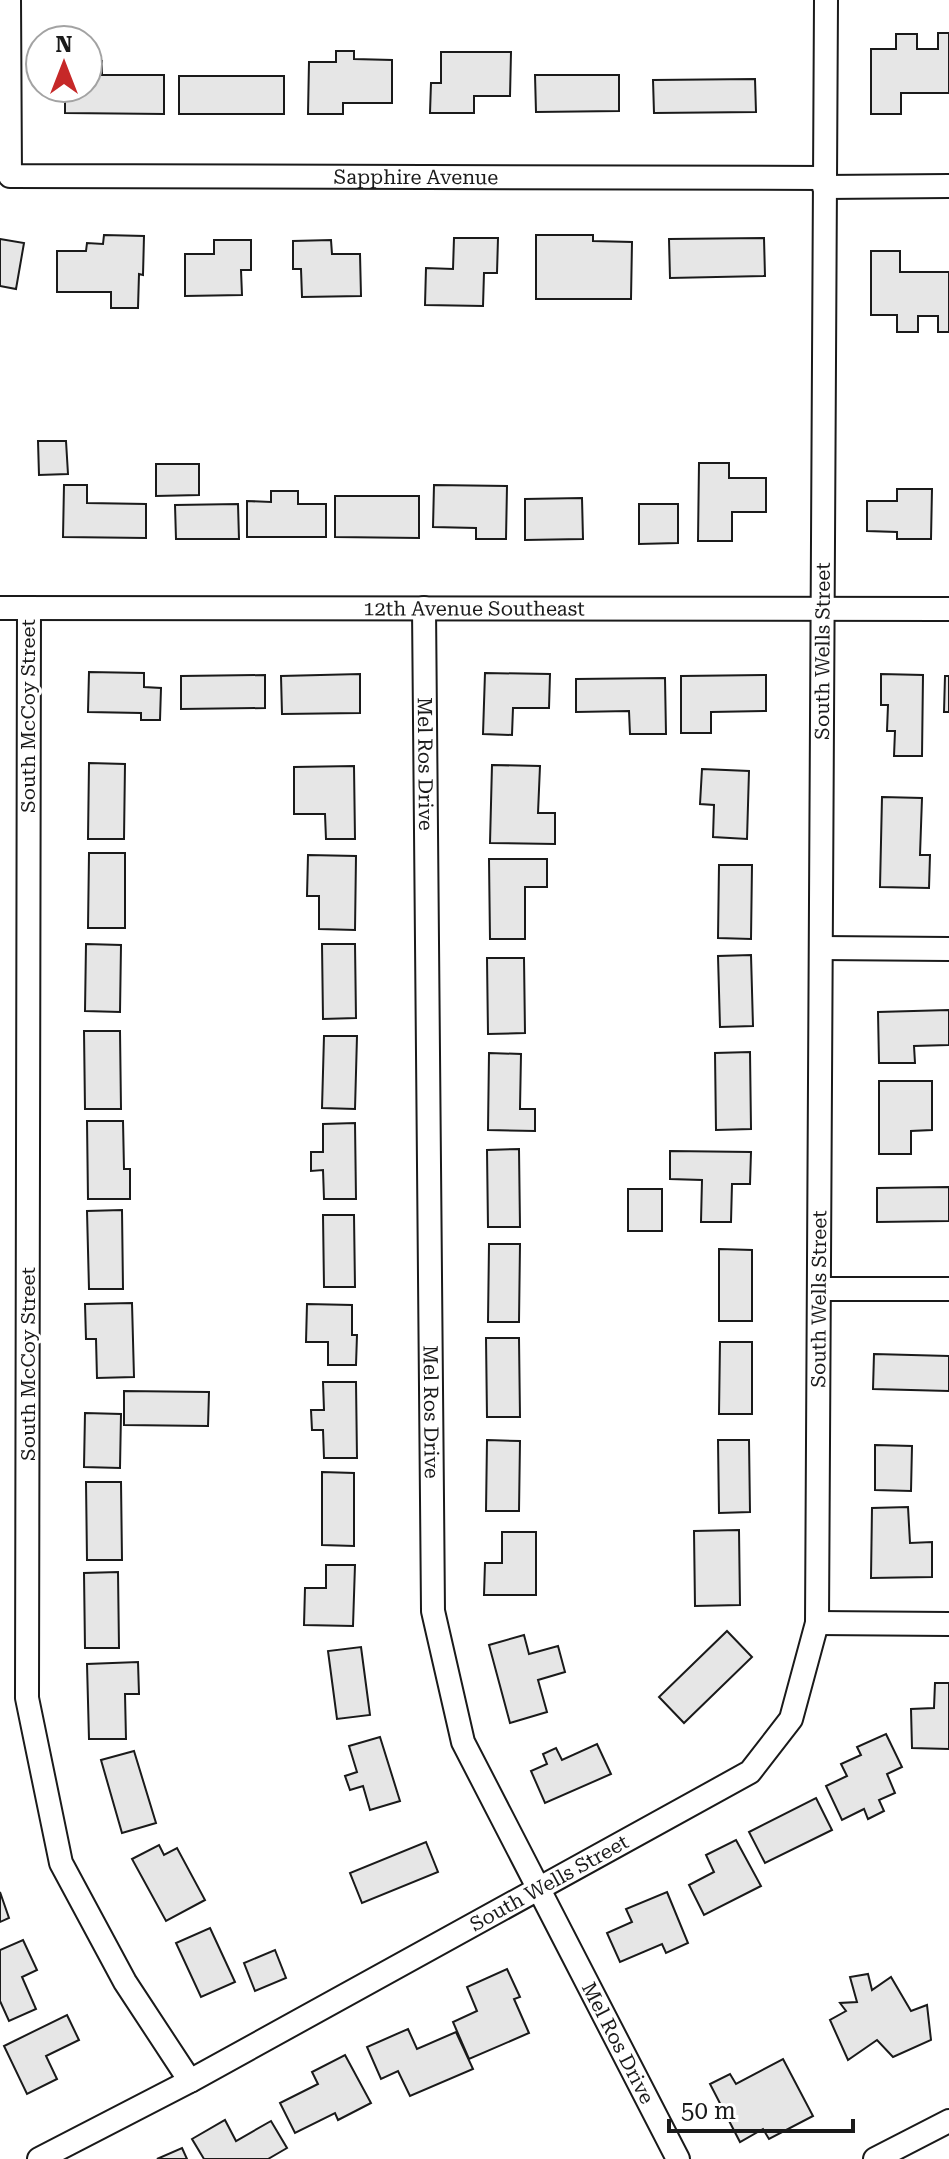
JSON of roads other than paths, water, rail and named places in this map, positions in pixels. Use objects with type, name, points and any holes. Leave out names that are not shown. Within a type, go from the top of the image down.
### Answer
[{"type":"street","name":"Sapphire Avenue","points":[[9,0],[10,176],[824,182],[949,186]]},
{"type":"street","name":"South Wells Street","points":[[39,2159],[190,2081],[750,1772],[791,1719],[817,1623],[826,0]]},
{"type":"street","name":"12th Avenue Southeast","points":[[0,608],[949,609]]},
{"type":"street","name":"South McCoy Street","points":[[29,608],[27,1698],[61,1863],[125,1982],[190,2081]]},
{"type":"street","name":"Mel Ros Drive","points":[[424,608],[433,1611],[463,1742],[678,2159]]},
{"type":"street","points":[[821,948],[949,949]]},
{"type":"street","points":[[820,1289],[949,1289]]},
{"type":"street","points":[[817,1623],[949,1624]]},
{"type":"street","points":[[875,2159],[949,2121]]}]
